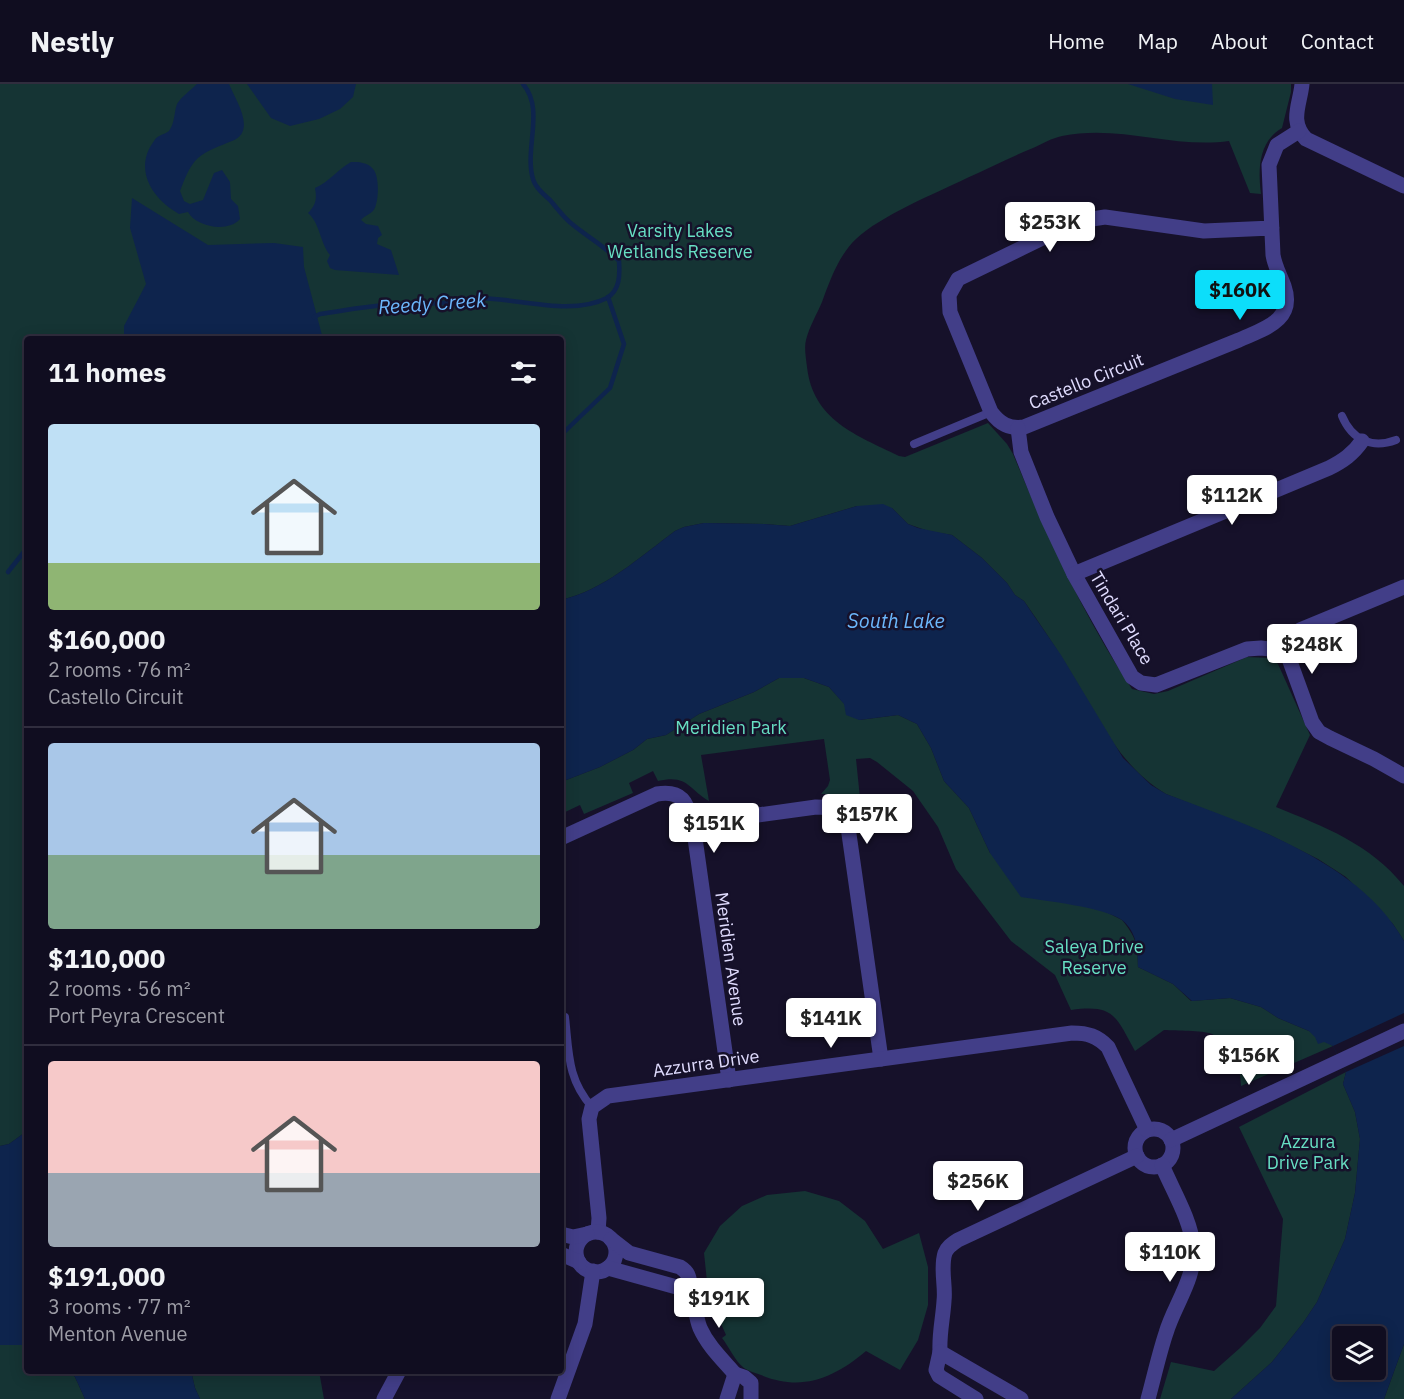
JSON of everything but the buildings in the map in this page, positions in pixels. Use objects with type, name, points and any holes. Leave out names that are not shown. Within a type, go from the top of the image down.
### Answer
[{"type":"street","points":[[1302,84],[1296,116],[1299,131],[1312,142],[1404,186]]},
{"type":"street","name":"Castello Circuit","points":[[992,412],[1001,423],[1009,427],[1018,428],[1033,424],[1228,344],[1265,328],[1279,319],[1286,305],[1286,294],[1275,265],[1269,176],[1271,159],[1277,145],[1299,131]]},
{"type":"street","points":[[992,412],[950,312],[949,295],[958,279],[1067,226],[1091,219],[1117,219],[1204,231],[1272,228]]},
{"type":"street","name":"Tindari Place","points":[[1018,428],[1021,452],[1039,501],[1074,574],[1132,677],[1141,683],[1152,685],[1247,649],[1288,651]]},
{"type":"street","points":[[1074,574],[1329,468],[1344,460],[1356,450],[1362,441]]},
{"type":"street","points":[[1404,587],[1305,627],[1293,637],[1288,651],[1289,661],[1306,711],[1319,732],[1404,776]]},
{"type":"street","name":"Meridien Avenue","points":[[564,837],[657,794],[668,792],[680,797],[689,807],[729,1080]]},
{"type":"street","points":[[693,824],[816,807],[836,810],[843,817],[848,827],[881,1059]]},
{"type":"street","points":[[1171,1140],[1404,1031]]},
{"type":"street","name":"Azzurra Drive","points":[[592,1107],[608,1096],[1072,1033],[1087,1033],[1099,1038],[1108,1047],[1147,1130]]},
{"type":"street","points":[[592,1107],[589,1119],[599,1235]]},
{"type":"street","points":[[1147,1130],[1161,1130],[1171,1140],[1172,1153],[1162,1165],[1148,1166],[1137,1156],[1136,1141],[1147,1130]]},
{"type":"street","points":[[980,1375],[970,1398],[939,1376],[936,1370],[940,1352],[939,1338],[944,1301],[945,1254],[950,1246],[958,1240],[1137,1156]]},
{"type":"street","points":[[1148,1399],[1166,1333],[1187,1284],[1193,1258],[1188,1225],[1162,1165]]},
{"type":"street","points":[[564,1235],[573,1237],[599,1235],[629,1253],[680,1267],[690,1276],[691,1291],[706,1340],[735,1374],[751,1383],[751,1399]]},
{"type":"street","points":[[558,1399],[585,1324],[600,1269],[614,1261],[615,1245],[599,1235],[581,1238],[576,1249],[579,1262]]},
{"type":"street","points":[[564,1255],[579,1262],[586,1269],[600,1269],[691,1291]]},
{"type":"street","points":[[940,1352],[1021,1399]]},
{"type":"street","points":[[384,1399],[397,1374]]},
{"type":"street","points":[[727,1399],[735,1374]]},
{"type":"lane","points":[[914,444],[992,412]]},
{"type":"lane","points":[[1342,416],[1346,426],[1362,441],[1384,444],[1396,440]]},
{"type":"lane","points":[[565,1017],[572,1076],[578,1089],[592,1107]]},
{"type":"green space","name":"Varsity Lakes Wetlands Reserve","points":[[0,84],[1291,84],[1282,128],[1268,141],[1261,157],[1261,194],[1250,193],[1229,141],[1188,142],[1126,134],[1084,133],[1051,140],[925,198],[879,222],[866,230],[850,245],[836,268],[807,335],[805,346],[807,367],[811,385],[827,413],[853,433],[899,456],[905,457],[988,423],[1013,454],[1067,575],[1132,689],[1154,694],[1168,691],[1247,657],[1270,658],[1278,664],[1310,735],[1276,807],[1346,838],[1391,871],[1404,886],[1404,941],[1393,924],[1346,877],[1318,859],[1270,835],[1166,794],[1149,783],[1110,739],[1059,653],[1024,601],[1015,595],[1007,583],[982,558],[952,535],[928,531],[908,524],[892,508],[857,506],[790,526],[704,523],[684,527],[675,531],[607,581],[564,599],[564,336],[24,336],[24,1133],[9,1144],[0,1146]]},
{"type":"green space","name":"Saleya Drive Reserve","points":[[779,678],[804,678],[829,687],[859,720],[898,715],[917,724],[931,748],[944,781],[969,808],[990,853],[1122,920],[1135,942],[1138,967],[1173,984],[1191,1001],[1230,998],[1261,1007],[1333,1046],[1241,1086],[1241,1078],[1234,1056],[1219,1038],[1212,1034],[1164,1030],[1135,1051],[1118,1022],[1106,1011],[1071,1010],[1055,975],[1011,941],[956,869],[938,827],[913,791],[870,758],[856,759],[860,798],[846,800],[833,794],[821,794],[830,780],[824,739],[701,755],[709,801],[682,781],[668,779],[658,781],[653,771],[629,783],[633,793],[584,814],[580,805],[564,813],[564,781],[600,767],[633,750],[647,739],[666,735],[699,714],[754,692]]},
{"type":"green space","name":"Azzura Drive Park","points":[[1346,1072],[1343,1084],[1355,1112],[1360,1139],[1355,1193],[1345,1239],[1317,1302],[1272,1362],[1231,1399],[1160,1399],[1171,1362],[1214,1371],[1260,1328],[1276,1306],[1283,1219],[1239,1127]]},
{"type":"green space","points":[[805,1191],[839,1201],[865,1221],[883,1249],[919,1233],[928,1267],[928,1305],[918,1340],[900,1370],[866,1351],[842,1369],[817,1380],[790,1382],[776,1380],[744,1368],[722,1338],[726,1335],[715,1310],[710,1310],[704,1253],[720,1226],[742,1206],[767,1195]]},
{"type":"green space","points":[[24,1344],[24,1374],[72,1374],[85,1399],[0,1399],[0,1345]]},
{"type":"green space","points":[[1404,1344],[1404,1399],[1384,1399]]},
{"type":"green space","points":[[192,1374],[320,1374],[324,1399],[200,1399]]},
{"type":"water","points":[[197,84],[229,84],[240,107],[244,123],[243,130],[232,141],[198,158],[189,169],[180,191],[184,201],[190,204],[203,200],[214,173],[222,170],[230,182],[231,199],[238,206],[240,219],[228,226],[205,224],[188,212],[179,214],[161,200],[148,182],[145,162],[148,152],[157,137],[169,131],[177,104]]},
{"type":"water","points":[[247,84],[356,84],[353,97],[340,109],[319,119],[290,126],[271,118]]},
{"type":"water","points":[[1128,84],[1212,84],[1213,105],[1175,99]]},
{"type":"water","points":[[351,162],[366,164],[375,173],[378,184],[377,203],[373,211],[361,220],[366,224],[378,226],[382,235],[378,238],[377,244],[391,250],[399,275],[335,270],[330,268],[327,261],[330,255],[315,222],[308,213],[315,202],[315,188]]},
{"type":"water","points":[[132,198],[208,245],[274,243],[303,247],[304,267],[322,336],[124,336],[124,326],[146,284],[130,228]]},
{"type":"water","name":"South Lake","points":[[883,504],[892,508],[908,524],[952,535],[982,558],[1007,583],[1015,595],[1024,601],[1061,655],[1123,758],[1151,785],[1166,794],[1265,833],[1330,867],[1360,888],[1384,913],[1404,941],[1404,1344],[1384,1399],[1231,1399],[1272,1362],[1303,1323],[1317,1302],[1345,1239],[1355,1193],[1360,1139],[1355,1112],[1343,1084],[1346,1072],[1333,1046],[1324,1042],[1318,1044],[1309,1031],[1278,1018],[1261,1007],[1230,998],[1192,1001],[1173,984],[1138,967],[1134,936],[1122,920],[1113,915],[1074,905],[1021,897],[990,853],[969,808],[944,781],[931,748],[917,724],[898,715],[859,720],[846,715],[844,704],[829,687],[804,678],[779,678],[754,692],[699,714],[666,735],[647,739],[633,750],[600,767],[564,781],[564,599],[607,581],[675,531],[684,527],[704,523],[790,526],[857,506]]},
{"type":"water","points":[[24,1133],[24,1345],[0,1345],[0,1146],[9,1144]]},
{"type":"water","points":[[72,1374],[192,1374],[200,1399],[85,1399]]},
{"type":"pier","points":[[1404,1013],[1404,1046],[1346,1072],[1333,1046]]},
{"type":"waterway","name":"Reedy Creek","points":[[314,317],[320,314],[376,306],[443,303],[475,298],[576,306],[592,303],[611,295],[618,282],[619,261],[569,222],[534,182],[531,167],[533,105],[523,84]]},
{"type":"waterway","name":"Reedy Creek","points":[[564,432],[610,388],[624,344],[608,297]]},
{"type":"waterway","name":"Reedy Creek","points":[[8,572],[24,552]]},
{"type":"park label","name":"Meridien Park","points":[[731,727]]}]
